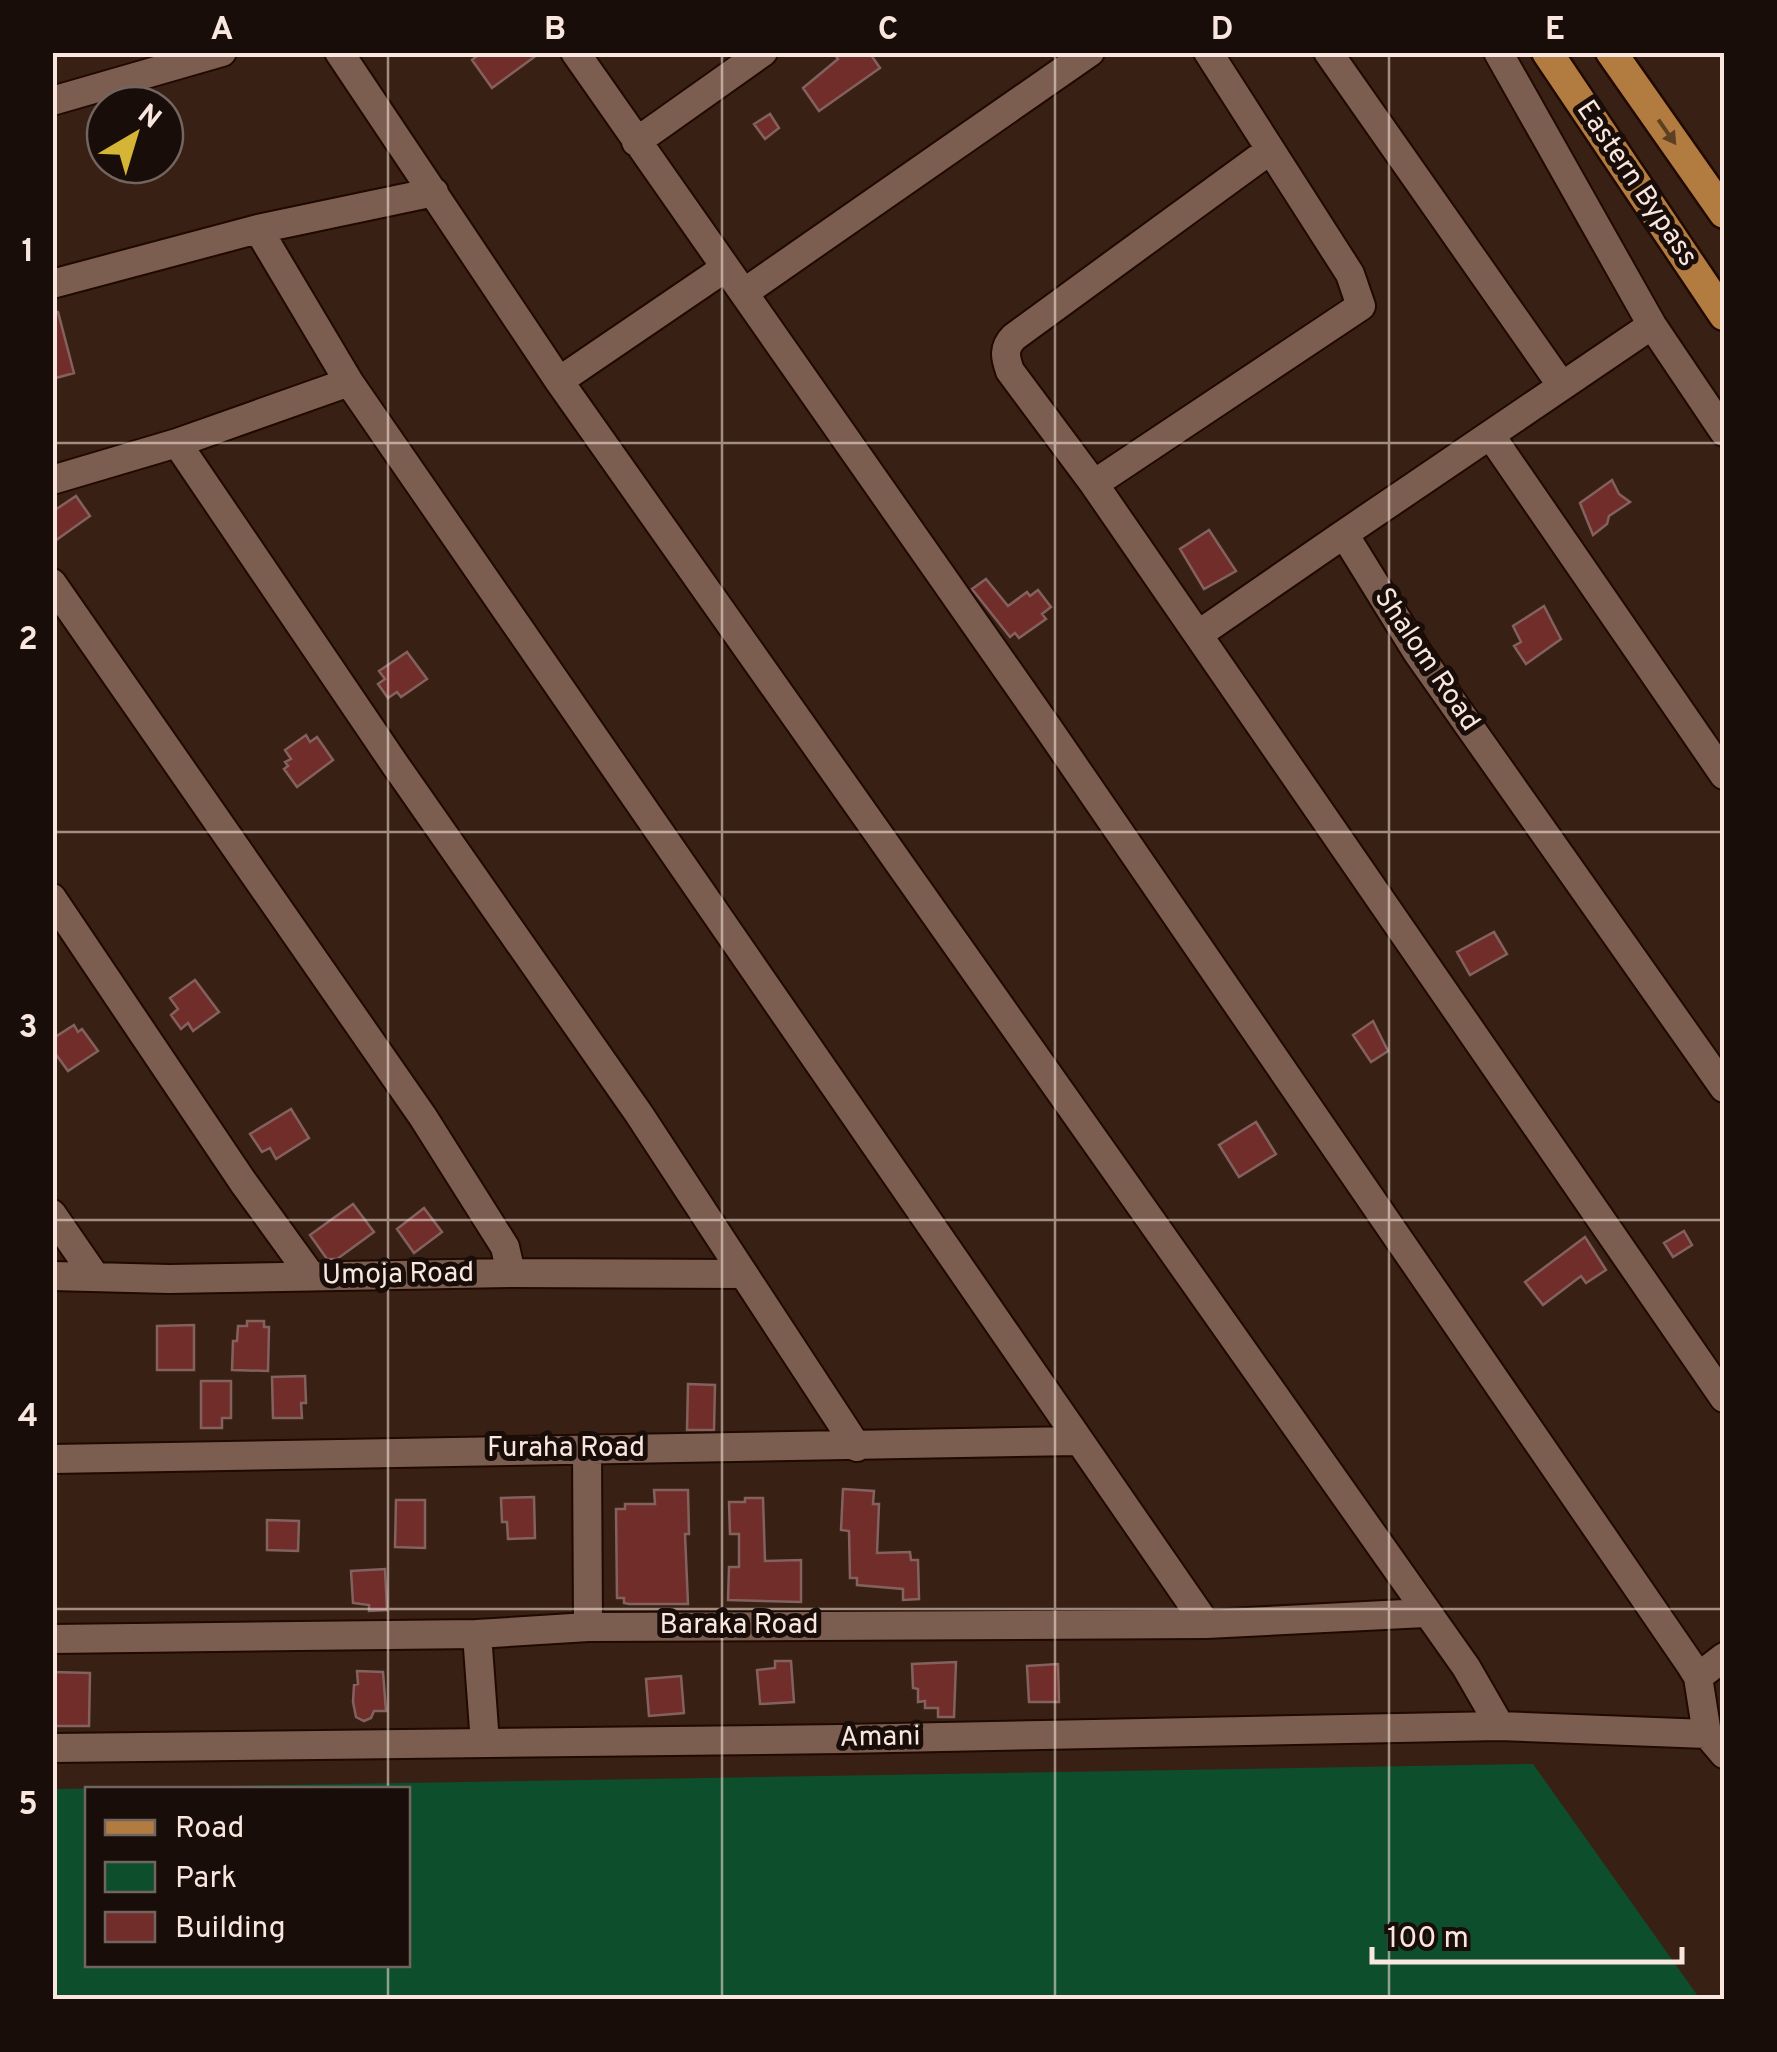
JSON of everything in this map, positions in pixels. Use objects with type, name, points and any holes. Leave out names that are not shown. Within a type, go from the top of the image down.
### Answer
[{"type":"main road","name":"Eastern Bypass","points":[[1546,52],[1724,316]]},
{"type":"main road","name":"Eastern Bypass","points":[[1611,52],[1724,213]]},
{"type":"street","points":[[52,101],[222,52]]},
{"type":"street","points":[[339,52],[559,381],[1466,1667],[1500,1726]]},
{"type":"street","points":[[576,52],[1698,1677],[1716,1744]]},
{"type":"street","points":[[636,142],[762,52]]},
{"type":"street","points":[[744,292],[1090,52]]},
{"type":"street","points":[[1094,484],[1361,306],[1350,274],[1208,52]]},
{"type":"street","points":[[1328,52],[1562,386]]},
{"type":"street","points":[[1498,52],[1652,324],[1724,432]]},
{"type":"street","points":[[1270,150],[1008,343],[1006,359],[1010,370],[1094,484],[1724,1398]]},
{"type":"street","points":[[52,284],[258,229],[434,192]]},
{"type":"street","points":[[258,229],[349,382],[1206,1624]]},
{"type":"street","points":[[559,381],[725,268]]},
{"type":"street","points":[[1198,634],[1652,324]]},
{"type":"street","points":[[52,480],[177,443],[349,382]]},
{"type":"street","points":[[1491,436],[1724,775]]},
{"type":"street","points":[[177,443],[638,1114],[857,1447]]},
{"type":"street","name":"Shalom Road","points":[[1344,534],[1417,652],[1724,1088]]},
{"type":"street","points":[[52,583],[423,1118],[504,1248],[512,1273]]},
{"type":"street","points":[[52,898],[311,1276]]},
{"type":"street","points":[[52,1214],[94,1275]]},
{"type":"street","name":"Umoja Road","points":[[52,1276],[169,1279],[512,1273],[744,1274]]},
{"type":"street","name":"Furaha Road","points":[[52,1459],[1079,1441]]},
{"type":"street","points":[[588,1449],[588,1626]]},
{"type":"street","name":"Baraka Road","points":[[52,1639],[476,1634],[588,1626],[1206,1624],[1425,1613]]},
{"type":"street","points":[[476,1634],[485,1744]]},
{"type":"street","points":[[1698,1677],[1724,1657]]},
{"type":"street","name":"Amani","points":[[52,1748],[1500,1726],[1716,1744]]},
{"type":"green space","points":[[1533,1764],[1700,1999],[53,1999],[53,1789],[85,1788],[85,1967],[410,1967],[410,1787],[171,1787]]},
{"type":"building","points":[[482,52],[541,52],[492,88],[472,60]]},
{"type":"building","points":[[833,52],[869,52],[880,68],[819,111],[803,88],[838,59]]},
{"type":"building","points":[[770,114],[779,128],[765,139],[754,124]]},
{"type":"building","points":[[52,312],[58,312],[74,373],[52,379]]},
{"type":"building","points":[[1612,480],[1619,494],[1630,502],[1609,516],[1607,524],[1593,535],[1580,503]]},
{"type":"building","points":[[76,496],[90,516],[52,543],[52,512]]},
{"type":"building","points":[[1209,530],[1236,571],[1204,589],[1180,549]]},
{"type":"building","points":[[986,579],[1008,606],[1027,592],[1030,596],[1038,590],[1051,607],[1042,614],[1046,619],[1019,638],[1015,633],[1010,637],[972,589]]},
{"type":"building","points":[[1544,606],[1561,639],[1526,664],[1514,646],[1521,642],[1513,626]]},
{"type":"building","points":[[407,652],[427,679],[401,697],[397,692],[388,698],[378,684],[385,679],[379,671]]},
{"type":"building","points":[[306,735],[310,742],[317,737],[333,760],[297,787],[284,769],[288,766],[285,762],[291,759],[285,750]]},
{"type":"building","points":[[1494,932],[1507,954],[1470,975],[1457,952]]},
{"type":"building","points":[[195,980],[219,1012],[193,1031],[188,1023],[181,1029],[171,1015],[178,1009],[170,998]]},
{"type":"building","points":[[1373,1021],[1388,1051],[1371,1062],[1353,1035]]},
{"type":"building","points":[[74,1025],[78,1032],[82,1029],[98,1051],[68,1071],[52,1049],[52,1039]]},
{"type":"building","points":[[291,1109],[309,1138],[276,1159],[270,1148],[262,1152],[250,1134]]},
{"type":"building","points":[[1256,1122],[1276,1154],[1239,1177],[1219,1145]]},
{"type":"building","points":[[353,1204],[374,1232],[337,1259],[327,1259],[310,1235]]},
{"type":"building","points":[[424,1208],[442,1232],[414,1253],[397,1229]]},
{"type":"building","points":[[1684,1231],[1692,1245],[1673,1257],[1664,1243]]},
{"type":"building","points":[[1585,1237],[1606,1270],[1586,1283],[1581,1276],[1543,1305],[1525,1282]]},
{"type":"building","points":[[247,1321],[264,1321],[264,1327],[269,1327],[268,1371],[232,1370],[233,1341],[237,1341],[238,1326],[247,1326]]},
{"type":"building","points":[[194,1325],[194,1370],[157,1370],[157,1326]]},
{"type":"building","points":[[305,1376],[302,1418],[273,1418],[272,1377]]},
{"type":"building","points":[[201,1381],[231,1381],[231,1418],[222,1418],[222,1428],[201,1428]]},
{"type":"building","points":[[688,1384],[715,1385],[714,1430],[687,1430]]},
{"type":"building","points":[[843,1489],[874,1491],[873,1504],[879,1504],[877,1553],[910,1552],[911,1560],[918,1560],[919,1599],[903,1600],[903,1589],[857,1585],[857,1578],[850,1578],[849,1531],[841,1530]]},
{"type":"building","points":[[654,1490],[688,1490],[688,1604],[629,1604],[624,1603],[624,1598],[617,1598],[616,1509],[625,1509],[625,1504],[655,1504]]},
{"type":"building","points":[[534,1497],[535,1538],[508,1539],[507,1522],[502,1522],[501,1498]]},
{"type":"building","points":[[745,1498],[763,1498],[765,1561],[801,1560],[801,1602],[728,1600],[729,1567],[739,1567],[739,1534],[730,1534],[729,1502],[745,1502]]},
{"type":"building","points":[[396,1500],[425,1500],[425,1548],[395,1547]]},
{"type":"building","points":[[267,1520],[299,1521],[298,1551],[267,1550]]},
{"type":"building","points":[[385,1569],[387,1610],[369,1611],[369,1605],[353,1603],[351,1571]]},
{"type":"building","points":[[775,1661],[791,1661],[794,1702],[760,1704],[757,1670],[775,1668]]},
{"type":"building","points":[[956,1662],[954,1717],[938,1717],[938,1708],[925,1708],[925,1701],[918,1702],[912,1664]]},
{"type":"building","points":[[1058,1664],[1059,1702],[1029,1702],[1027,1666]]},
{"type":"building","points":[[357,1671],[383,1672],[386,1711],[374,1711],[364,1721],[356,1717],[353,1702]]},
{"type":"building","points":[[52,1672],[90,1673],[89,1726],[52,1726]]},
{"type":"building","points":[[681,1676],[684,1713],[649,1716],[646,1679]]}]
